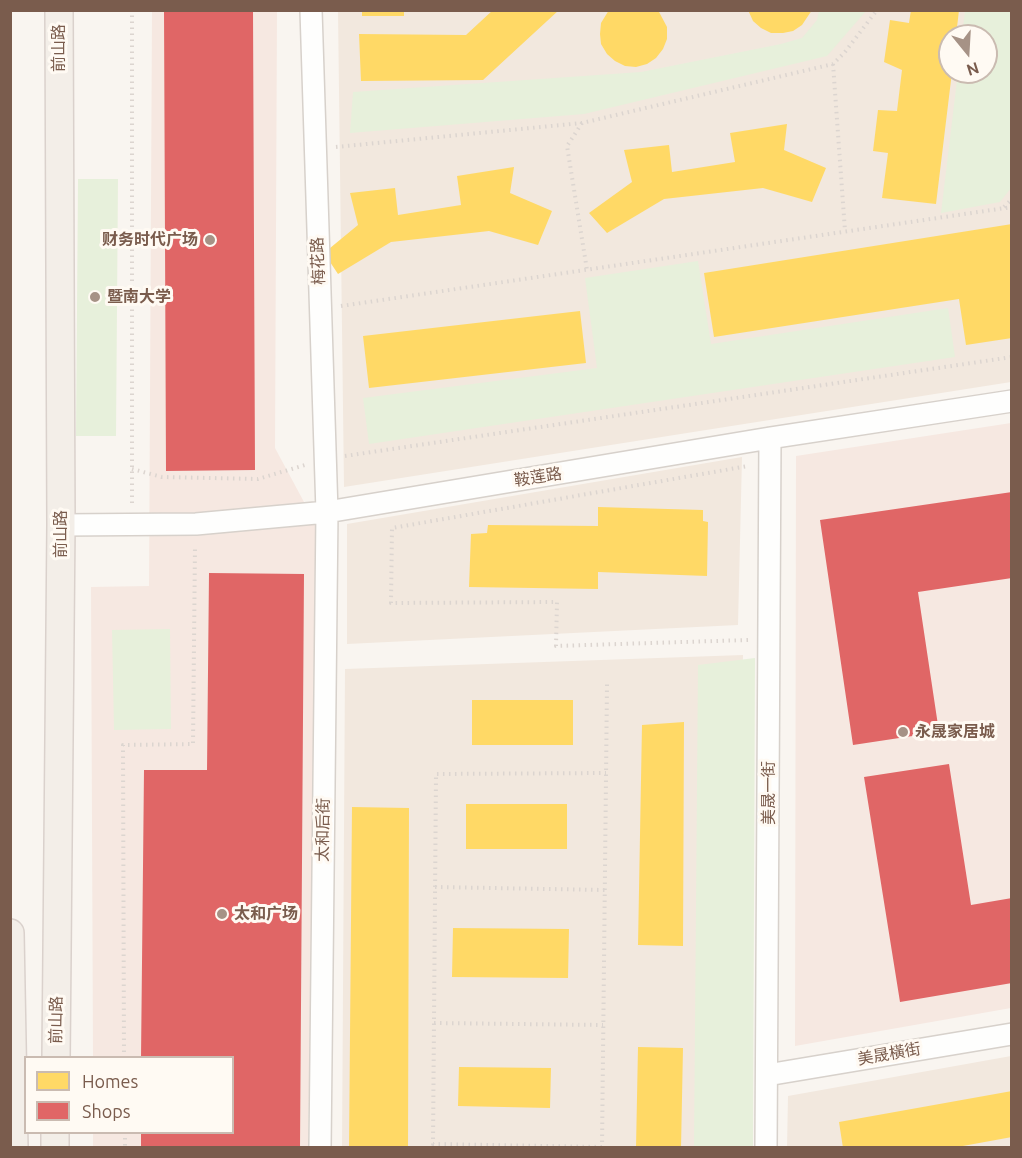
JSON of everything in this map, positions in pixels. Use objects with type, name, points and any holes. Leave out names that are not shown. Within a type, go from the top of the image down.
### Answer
[{"type":"main road","name":"前山路","points":[[56,1056],[61,525],[58,10]]},
{"type":"main road","points":[[10,933],[14,1148]]},
{"type":"street","name":"梅花路","points":[[311,10],[327,512]]},
{"type":"street","name":"鞍莲路","points":[[61,525],[196,524],[327,512],[770,438],[1011,401]]},
{"type":"street","name":"美晟一街","points":[[766,1148],[770,438]]},
{"type":"street","name":"太和后街","points":[[320,1148],[327,512]]},
{"type":"street","name":"美晟橫街","points":[[767,1075],[1011,1034]]},
{"type":"path","points":[[132,10],[132,525]]},
{"type":"path","points":[[314,149],[582,123],[833,64],[877,10]]},
{"type":"path","points":[[833,64],[846,231]]},
{"type":"path","points":[[582,123],[567,146],[587,270]]},
{"type":"path","points":[[1004,208],[1011,199]]},
{"type":"path","points":[[320,309],[1011,207]]},
{"type":"path","points":[[132,469],[162,477],[258,479],[325,459],[1011,357]]},
{"type":"path","points":[[769,640],[555,646],[557,602],[391,603],[391,582],[392,528],[770,463]]},
{"type":"path","points":[[124,1056],[123,745],[193,744],[196,524]]},
{"type":"path","points":[[606,772],[436,774],[433,1144],[602,1147],[607,684]]},
{"type":"path","points":[[435,887],[605,890]]},
{"type":"path","points":[[434,1023],[603,1025]]},
{"type":"shaded area","points":[[152,11],[277,11],[275,448],[318,528],[308,1147],[93,1147],[93,1134],[234,1134],[234,1056],[93,1056],[91,587],[149,586]]},
{"type":"shaded area","points":[[338,11],[1011,11],[1011,382],[344,487]]},
{"type":"shaded area","name":"永晟家居城","points":[[1011,423],[1011,1008],[795,1046],[796,456]]},
{"type":"shaded area","points":[[742,457],[738,625],[347,644],[347,524]]},
{"type":"shaded area","points":[[743,655],[735,1147],[342,1148],[345,669]]},
{"type":"shaded area","points":[[1011,1056],[1011,1147],[787,1148],[788,1096]]},
{"type":"green space","points":[[819,11],[866,11],[827,56],[584,114],[350,133],[353,92],[641,72],[802,38],[817,20]]},
{"type":"green space","points":[[965,11],[1011,11],[1011,188],[1000,202],[941,213],[957,84],[998,84],[998,24],[963,24]]},
{"type":"green space","points":[[78,179],[118,179],[116,436],[76,436]]},
{"type":"green space","points":[[698,261],[711,344],[948,308],[955,357],[369,444],[363,398],[597,368],[585,278]]},
{"type":"green space","points":[[170,629],[171,729],[114,730],[112,630]]},
{"type":"green space","points":[[755,658],[753,1147],[694,1147],[698,665]]},
{"type":"building: Homes","points":[[362,10],[404,10],[404,16],[362,16]]},
{"type":"building: Homes","points":[[493,10],[559,10],[483,80],[361,81],[359,34],[466,35]]},
{"type":"building: Homes","points":[[609,10],[658,10],[667,27],[667,39],[656,58],[636,67],[625,66],[607,54],[601,44],[600,34],[601,23]]},
{"type":"building: Homes","points":[[748,10],[812,10],[802,25],[793,31],[771,33],[753,21]]},
{"type":"building: Homes","points":[[911,10],[959,10],[957,24],[938,24],[938,84],[951,84],[936,204],[882,198],[888,153],[873,151],[878,110],[897,111],[902,70],[884,62],[890,20],[909,23]]},
{"type":"building: Homes","points":[[787,124],[784,150],[826,168],[812,202],[763,188],[664,199],[607,233],[589,213],[632,182],[624,150],[669,145],[672,172],[735,162],[730,133]]},
{"type":"building: Homes","points":[[514,167],[510,193],[552,211],[538,245],[489,231],[391,242],[338,274],[324,253],[358,225],[350,193],[395,188],[398,215],[461,205],[457,176]]},
{"type":"building: Homes","points":[[1012,224],[1012,338],[966,345],[959,299],[714,337],[704,273]]},
{"type":"building: Homes","points":[[580,311],[586,363],[369,388],[363,336]]},
{"type":"building: Homes","points":[[598,507],[703,510],[703,521],[708,522],[707,576],[598,572],[598,589],[469,587],[471,534],[487,533],[488,525],[598,526]]},
{"type":"building: Homes","points":[[472,700],[573,700],[573,745],[472,745]]},
{"type":"building: Homes","points":[[684,722],[683,946],[638,945],[642,725]]},
{"type":"building: Homes","points":[[466,804],[567,804],[567,849],[466,849]]},
{"type":"building: Homes","points":[[352,807],[409,808],[408,1148],[349,1148]]},
{"type":"building: Homes","points":[[453,928],[569,929],[568,978],[452,977]]},
{"type":"building: Homes","points":[[638,1047],[683,1048],[681,1148],[636,1148]]},
{"type":"building: Homes","points":[[459,1067],[551,1068],[550,1108],[458,1106]]},
{"type":"building: Homes","points":[[1012,1091],[1012,1137],[952,1148],[843,1148],[839,1122]]},
{"type":"building: Shops","name":"财务时代广场","points":[[164,10],[253,10],[255,470],[166,471]]},
{"type":"building: Shops","points":[[1012,492],[1012,578],[918,592],[939,732],[853,745],[820,520]]},
{"type":"building: Shops","name":"太和广场","points":[[209,573],[304,574],[300,1148],[141,1148],[141,1134],[234,1134],[234,1056],[141,1056],[144,770],[207,770]]},
{"type":"building: Shops","points":[[949,764],[971,905],[1012,898],[1012,983],[900,1002],[864,777]]},
{"type":"place","name":"财务时代广场","points":[[210,240]]},
{"type":"place","name":"暨南大学","points":[[95,297]]},
{"type":"place","name":"永晟家居城","points":[[903,732]]},
{"type":"place","name":"太和广场","points":[[222,914]]}]
